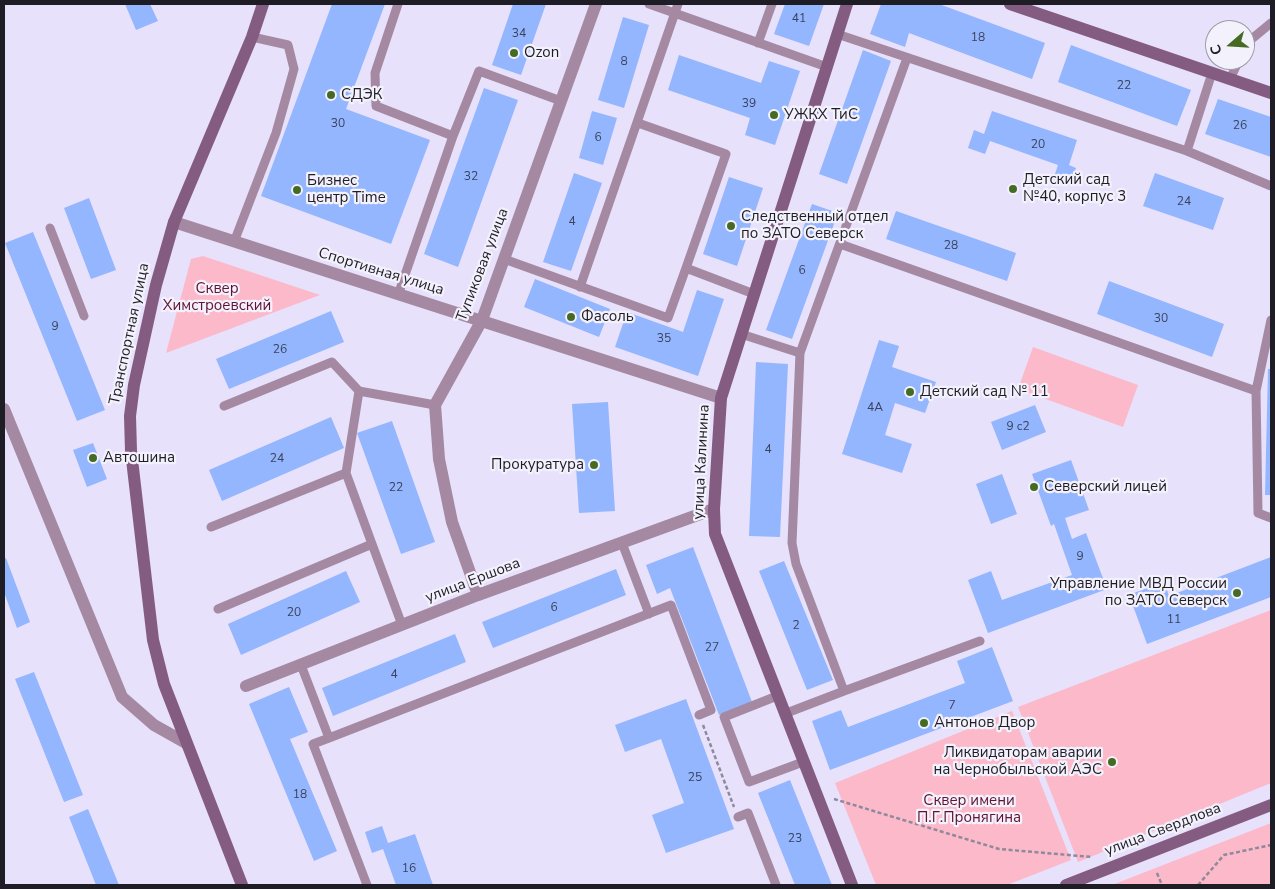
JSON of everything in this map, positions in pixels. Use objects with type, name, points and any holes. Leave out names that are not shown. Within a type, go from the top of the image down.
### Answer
[{"type":"street","name":"Транспортная улица","points":[[242,885],[164,684],[153,640],[131,452],[130,416],[134,385],[156,285],[174,222],[252,37],[263,4]]},
{"type":"street","name":"Тупиковая улица","points":[[435,405],[482,320],[596,4]]},
{"type":"street","name":"улица Калинина","points":[[847,4],[721,398],[714,509],[715,534],[852,885]]},
{"type":"street","points":[[1010,4],[1271,93]]},
{"type":"street","name":"Спортивная улица","points":[[174,222],[721,398]]},
{"type":"street","points":[[435,405],[439,459],[452,522],[478,595]]},
{"type":"street","points":[[4,408],[122,697],[154,725],[186,743]]},
{"type":"street","name":"улица Ершова","points":[[246,686],[478,595],[714,509]]},
{"type":"street","name":"улица Свердлова","points":[[1066,885],[1271,804]]},
{"type":"lane","points":[[398,4],[375,73],[376,106],[453,136]]},
{"type":"lane","points":[[649,4],[827,67]]},
{"type":"lane","points":[[580,287],[678,4]]},
{"type":"lane","points":[[758,43],[772,4]]},
{"type":"lane","points":[[1255,36],[1271,23]]},
{"type":"lane","points":[[838,34],[1187,151],[1271,186]]},
{"type":"lane","points":[[234,242],[276,133],[294,69],[288,45],[252,37]]},
{"type":"lane","points":[[844,691],[796,564],[792,543],[800,353],[907,58]]},
{"type":"lane","points":[[1230,79],[1234,70]]},
{"type":"lane","points":[[398,295],[453,136],[479,71],[561,101]]},
{"type":"lane","points":[[1187,151],[1212,73]]},
{"type":"lane","points":[[504,259],[668,318],[726,154],[638,123]]},
{"type":"lane","points":[[50,228],[84,316]]},
{"type":"lane","points":[[840,244],[1256,391]]},
{"type":"lane","points":[[686,268],[754,294]]},
{"type":"lane","points":[[1271,320],[1256,391],[1258,514],[1271,518]]},
{"type":"lane","points":[[742,334],[800,353]]},
{"type":"lane","points":[[224,406],[332,362],[359,391],[435,405]]},
{"type":"lane","points":[[359,391],[346,473],[402,625]]},
{"type":"lane","points":[[211,527],[346,473]]},
{"type":"lane","points":[[622,543],[649,614]]},
{"type":"lane","points":[[218,609],[372,544]]},
{"type":"lane","points":[[367,885],[314,744],[671,606],[711,710],[699,715]]},
{"type":"lane","points":[[784,714],[980,641]]},
{"type":"lane","points":[[301,665],[328,738]]},
{"type":"lane","points":[[777,696],[724,717],[749,782],[803,762]]},
{"type":"lane","points":[[738,817],[748,813],[776,885]]},
{"type":"path","points":[[699,715],[738,817]]},
{"type":"path","points":[[834,799],[999,849],[1092,857]]},
{"type":"path","points":[[1198,885],[1224,856],[1271,845]]},
{"type":"path","points":[[1157,874],[1162,885]]},
{"type":"green space","name":"Сквер Химстроевский","points":[[203,256],[320,295],[166,353],[191,259]]},
{"type":"green space","points":[[1033,347],[1138,385],[1123,427],[1018,389]]},
{"type":"green space","points":[[1271,610],[1271,783],[1078,862],[1018,707]]},
{"type":"green space","name":"Сквер имени П.Г.Пронягина","points":[[1012,711],[1071,860],[1007,885],[876,885],[835,783]]},
{"type":"green space","points":[[1271,823],[1271,885],[1112,885]]},
{"type":"building","points":[[125,4],[150,4],[158,21],[136,30]]},
{"type":"building","points":[[332,4],[385,4],[346,109],[430,140],[391,244],[261,196]]},
{"type":"building","points":[[513,4],[546,4],[521,75],[492,65]]},
{"type":"building","points":[[785,4],[824,4],[809,46],[774,34]]},
{"type":"building","points":[[881,4],[939,4],[1045,43],[1032,79],[909,33],[905,47],[870,34]]},
{"type":"building","points":[[623,17],[649,25],[624,108],[598,100]]},
{"type":"building","points":[[1071,45],[1191,90],[1177,126],[1058,82]]},
{"type":"building","points":[[863,50],[891,61],[847,184],[819,174]]},
{"type":"building","points":[[679,55],[761,83],[769,61],[800,71],[775,145],[745,135],[750,118],[668,90]]},
{"type":"building","points":[[484,88],[518,100],[458,267],[424,254]]},
{"type":"building","points":[[1218,99],[1271,117],[1271,157],[1205,134]]},
{"type":"building","points":[[592,111],[617,118],[603,165],[579,158]]},
{"type":"building","points":[[992,111],[1077,140],[1069,165],[1076,168],[1070,186],[1053,180],[1058,165],[990,141],[985,154],[968,148],[974,130],[984,134]]},
{"type":"building","points":[[574,173],[602,183],[571,271],[543,262]]},
{"type":"building","points":[[1155,173],[1224,198],[1213,230],[1143,206]]},
{"type":"building","points":[[729,177],[763,188],[737,266],[703,254]]},
{"type":"building","points":[[89,198],[116,270],[91,279],[64,208]]},
{"type":"building","points":[[812,204],[838,213],[792,339],[766,330]]},
{"type":"building","points":[[896,211],[1016,253],[1007,281],[886,239]]},
{"type":"building","points":[[33,232],[105,410],[77,421],[5,243]]},
{"type":"building","points":[[535,279],[610,309],[599,337],[524,307]]},
{"type":"building","points":[[1109,281],[1224,324],[1212,357],[1097,314]]},
{"type":"building","points":[[697,290],[724,299],[698,376],[615,347],[627,312],[683,332]]},
{"type":"building","points":[[331,311],[344,342],[229,389],[216,359]]},
{"type":"building","points":[[879,340],[899,346],[892,367],[936,382],[925,413],[895,403],[885,435],[912,444],[902,473],[842,454]]},
{"type":"building","points":[[756,362],[788,364],[780,537],[749,536]]},
{"type":"building","points":[[1268,369],[1271,369],[1271,495],[1265,495]]},
{"type":"building","points":[[608,402],[615,511],[579,513],[572,404]]},
{"type":"building","points":[[1035,405],[1046,432],[1002,450],[991,422]]},
{"type":"building","points":[[331,417],[344,448],[222,501],[209,470]]},
{"type":"building","points":[[392,421],[435,542],[401,554],[357,433]]},
{"type":"building","points":[[93,443],[107,479],[87,487],[73,450]]},
{"type":"building","points":[[1071,460],[1089,510],[1065,518],[1072,539],[1086,533],[1107,589],[988,633],[968,580],[991,571],[1002,600],[1072,575],[1054,524],[1051,526],[1032,474]]},
{"type":"building","points":[[1002,474],[1017,514],[991,524],[976,484]]},
{"type":"building","points":[[693,547],[752,702],[719,715],[670,588],[657,594],[646,565]]},
{"type":"building","points":[[1271,557],[1271,597],[1147,644],[1129,595],[1164,581],[1169,596]]},
{"type":"building","points":[[6,558],[30,622],[17,628],[4,592],[4,559]]},
{"type":"building","points":[[784,561],[833,680],[807,690],[759,571]]},
{"type":"building","points":[[616,569],[626,595],[493,648],[482,622]]},
{"type":"building","points":[[346,571],[360,602],[241,655],[228,624]]},
{"type":"building","points":[[455,634],[466,662],[333,716],[322,688]]},
{"type":"building","points":[[992,647],[1013,701],[830,770],[812,721],[841,710],[848,727],[965,683],[957,661]]},
{"type":"building","points":[[34,672],[83,795],[64,802],[15,679]]},
{"type":"building","points":[[289,687],[308,732],[290,739],[337,851],[314,861],[249,704]]},
{"type":"building","points":[[686,699],[734,829],[666,853],[652,815],[684,803],[661,739],[625,752],[615,725]]},
{"type":"building","points":[[790,780],[832,885],[795,885],[758,793]]},
{"type":"building","points":[[88,809],[119,885],[96,885],[69,817]]},
{"type":"building","points":[[382,826],[388,843],[415,834],[433,885],[396,885],[383,849],[372,853],[365,832]]},
{"type":"place","name":"Ozon","points":[[514,53]]},
{"type":"place","name":"СДЭК","points":[[331,95]]},
{"type":"place","name":"УЖКХ ТиС","points":[[774,115]]},
{"type":"place","name":"Детский сад №40, корпус 3","points":[[1013,189]]},
{"type":"place","name":"Бизнес центр Time","points":[[297,190]]},
{"type":"place","name":"Следственный отдел по ЗАТО Северск","points":[[731,226]]},
{"type":"place","name":"Фасоль","points":[[571,317]]},
{"type":"place","name":"Детский сад № 11","points":[[910,392]]},
{"type":"place","name":"Автошина","points":[[93,458]]},
{"type":"place","name":"Прокуратура","points":[[594,465]]},
{"type":"place","name":"Северский лицей","points":[[1034,487]]},
{"type":"place","name":"Управление МВД России по ЗАТО Северск","points":[[1237,593]]},
{"type":"place","name":"Антонов Двор","points":[[924,723]]},
{"type":"place","name":"Ликвидаторам аварии на Чернобыльской АЭС","points":[[1112,762]]}]
